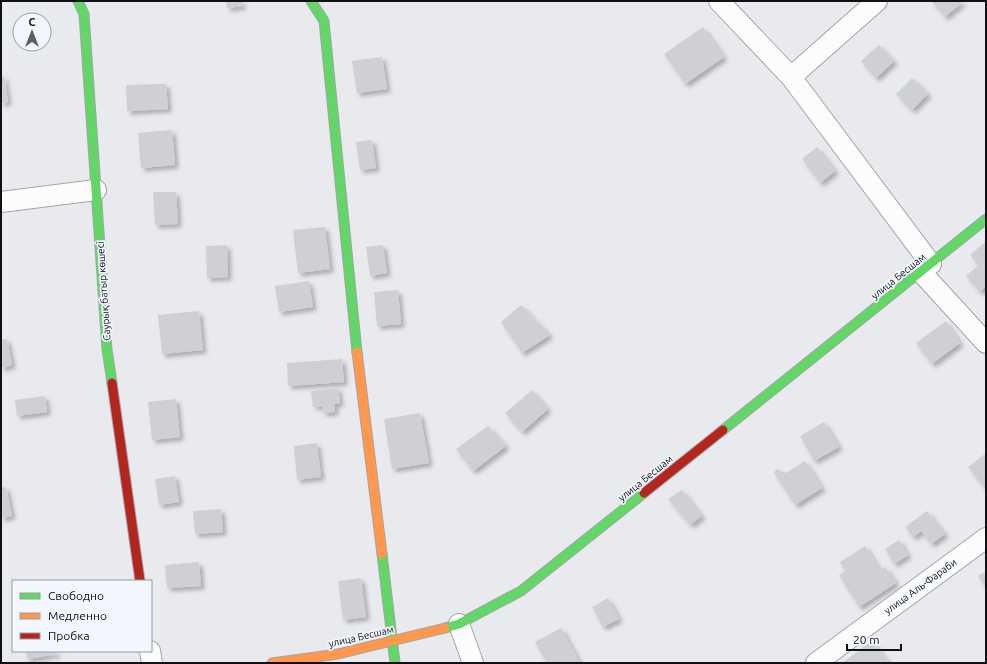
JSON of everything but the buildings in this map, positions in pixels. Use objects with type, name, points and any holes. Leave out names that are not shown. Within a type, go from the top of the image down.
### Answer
[{"type":"street","name":"Саурық батыр көшесі","points":[[78,1],[84,14],[107,349],[140,580]]},
{"type":"street","points":[[311,1],[324,21],[355,339],[395,663]]},
{"type":"street","points":[[719,1],[791,77],[926,268],[986,343]]},
{"type":"street","points":[[791,77],[877,1]]},
{"type":"street","points":[[1,202],[96,190]]},
{"type":"street","name":"улица Бесшам","points":[[272,663],[338,654],[459,624],[521,591],[986,219]]},
{"type":"street","name":"улица Аль-Фараби","points":[[816,663],[986,538]]},
{"type":"street","points":[[459,624],[473,663]]},
{"type":"street","points":[[150,652],[152,663]]},
{"type":"traffic: fast","points":[[78,1],[84,14],[107,349],[112,383]]},
{"type":"traffic: fast","points":[[311,1],[324,21],[357,352]]},
{"type":"traffic: fast","points":[[723,430],[986,219]]},
{"type":"traffic: fast","points":[[445,628],[459,624],[521,591],[644,493]]},
{"type":"traffic: fast","points":[[382,554],[395,663]]},
{"type":"traffic: slow","points":[[357,352],[382,554]]},
{"type":"traffic: slow","points":[[272,663],[338,654],[445,628]]},
{"type":"traffic: jam","points":[[112,383],[140,580]]},
{"type":"traffic: jam","points":[[644,493],[723,430]]}]
